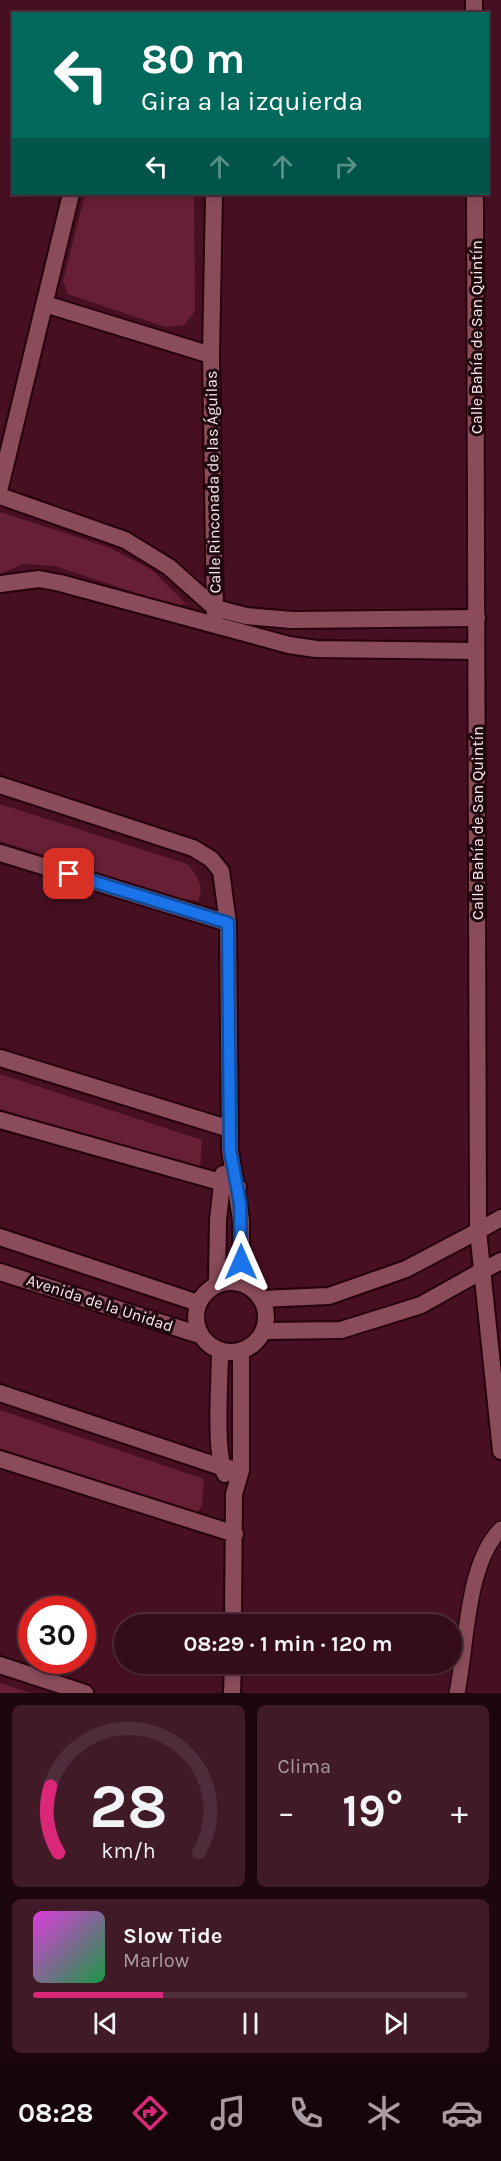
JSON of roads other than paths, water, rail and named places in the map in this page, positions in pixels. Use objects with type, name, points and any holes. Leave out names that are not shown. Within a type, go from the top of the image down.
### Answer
[{"type":"street","points":[[0,487],[71,195]]},
{"type":"street","name":"Calle Rinconada de las Águilas","points":[[214,195],[211,355],[215,626]]},
{"type":"street","name":"Calle Bahía de San Quintín","points":[[475,195],[478,1231],[480,1272],[501,1451]]},
{"type":"street","name":"Calle Rinconada de las Águilas","points":[[45,304],[211,355]]},
{"type":"street","name":"Calle Rinconada de las Águilas","points":[[0,496],[125,540],[169,567],[215,608],[246,616],[292,620],[477,618]]},
{"type":"street","points":[[0,584],[39,579],[60,582],[272,642],[316,649],[476,651]]},
{"type":"street","points":[[0,785],[202,853],[221,870],[228,923],[230,1150],[238,1187],[241,1220],[241,1283]]},
{"type":"street","points":[[0,853],[228,923]]},
{"type":"street","points":[[0,1058],[230,1129]]},
{"type":"street","points":[[0,1120],[220,1184],[238,1187]]},
{"type":"street","points":[[217,1284],[220,1184],[230,1150]]},
{"type":"street","points":[[261,1299],[329,1296],[406,1269],[501,1218]]},
{"type":"street","name":"Avenida de la Unidad","points":[[0,1238],[198,1303]]},
{"type":"street","points":[[264,1331],[341,1330],[421,1305],[501,1261]]},
{"type":"street","name":"Avenida de la Unidad","points":[[0,1272],[200,1335]]},
{"type":"street","points":[[241,1283],[256,1292],[261,1299],[265,1309],[264,1331],[258,1340],[241,1351],[220,1351],[208,1345],[200,1335],[196,1325],[198,1303],[203,1295],[217,1284],[241,1283]]},
{"type":"street","points":[[220,1351],[221,1467],[234,1494]]},
{"type":"street","points":[[233,1614],[234,1494],[241,1470],[241,1351]]},
{"type":"street","points":[[0,1393],[221,1467],[241,1470]]},
{"type":"street","points":[[0,1459],[235,1534]]},
{"type":"street","points":[[0,1665],[85,1693]]},
{"type":"street","points":[[232,1693],[233,1674]]},
{"type":"lane","points":[[456,1693],[476,1576],[482,1555],[501,1529]]}]
